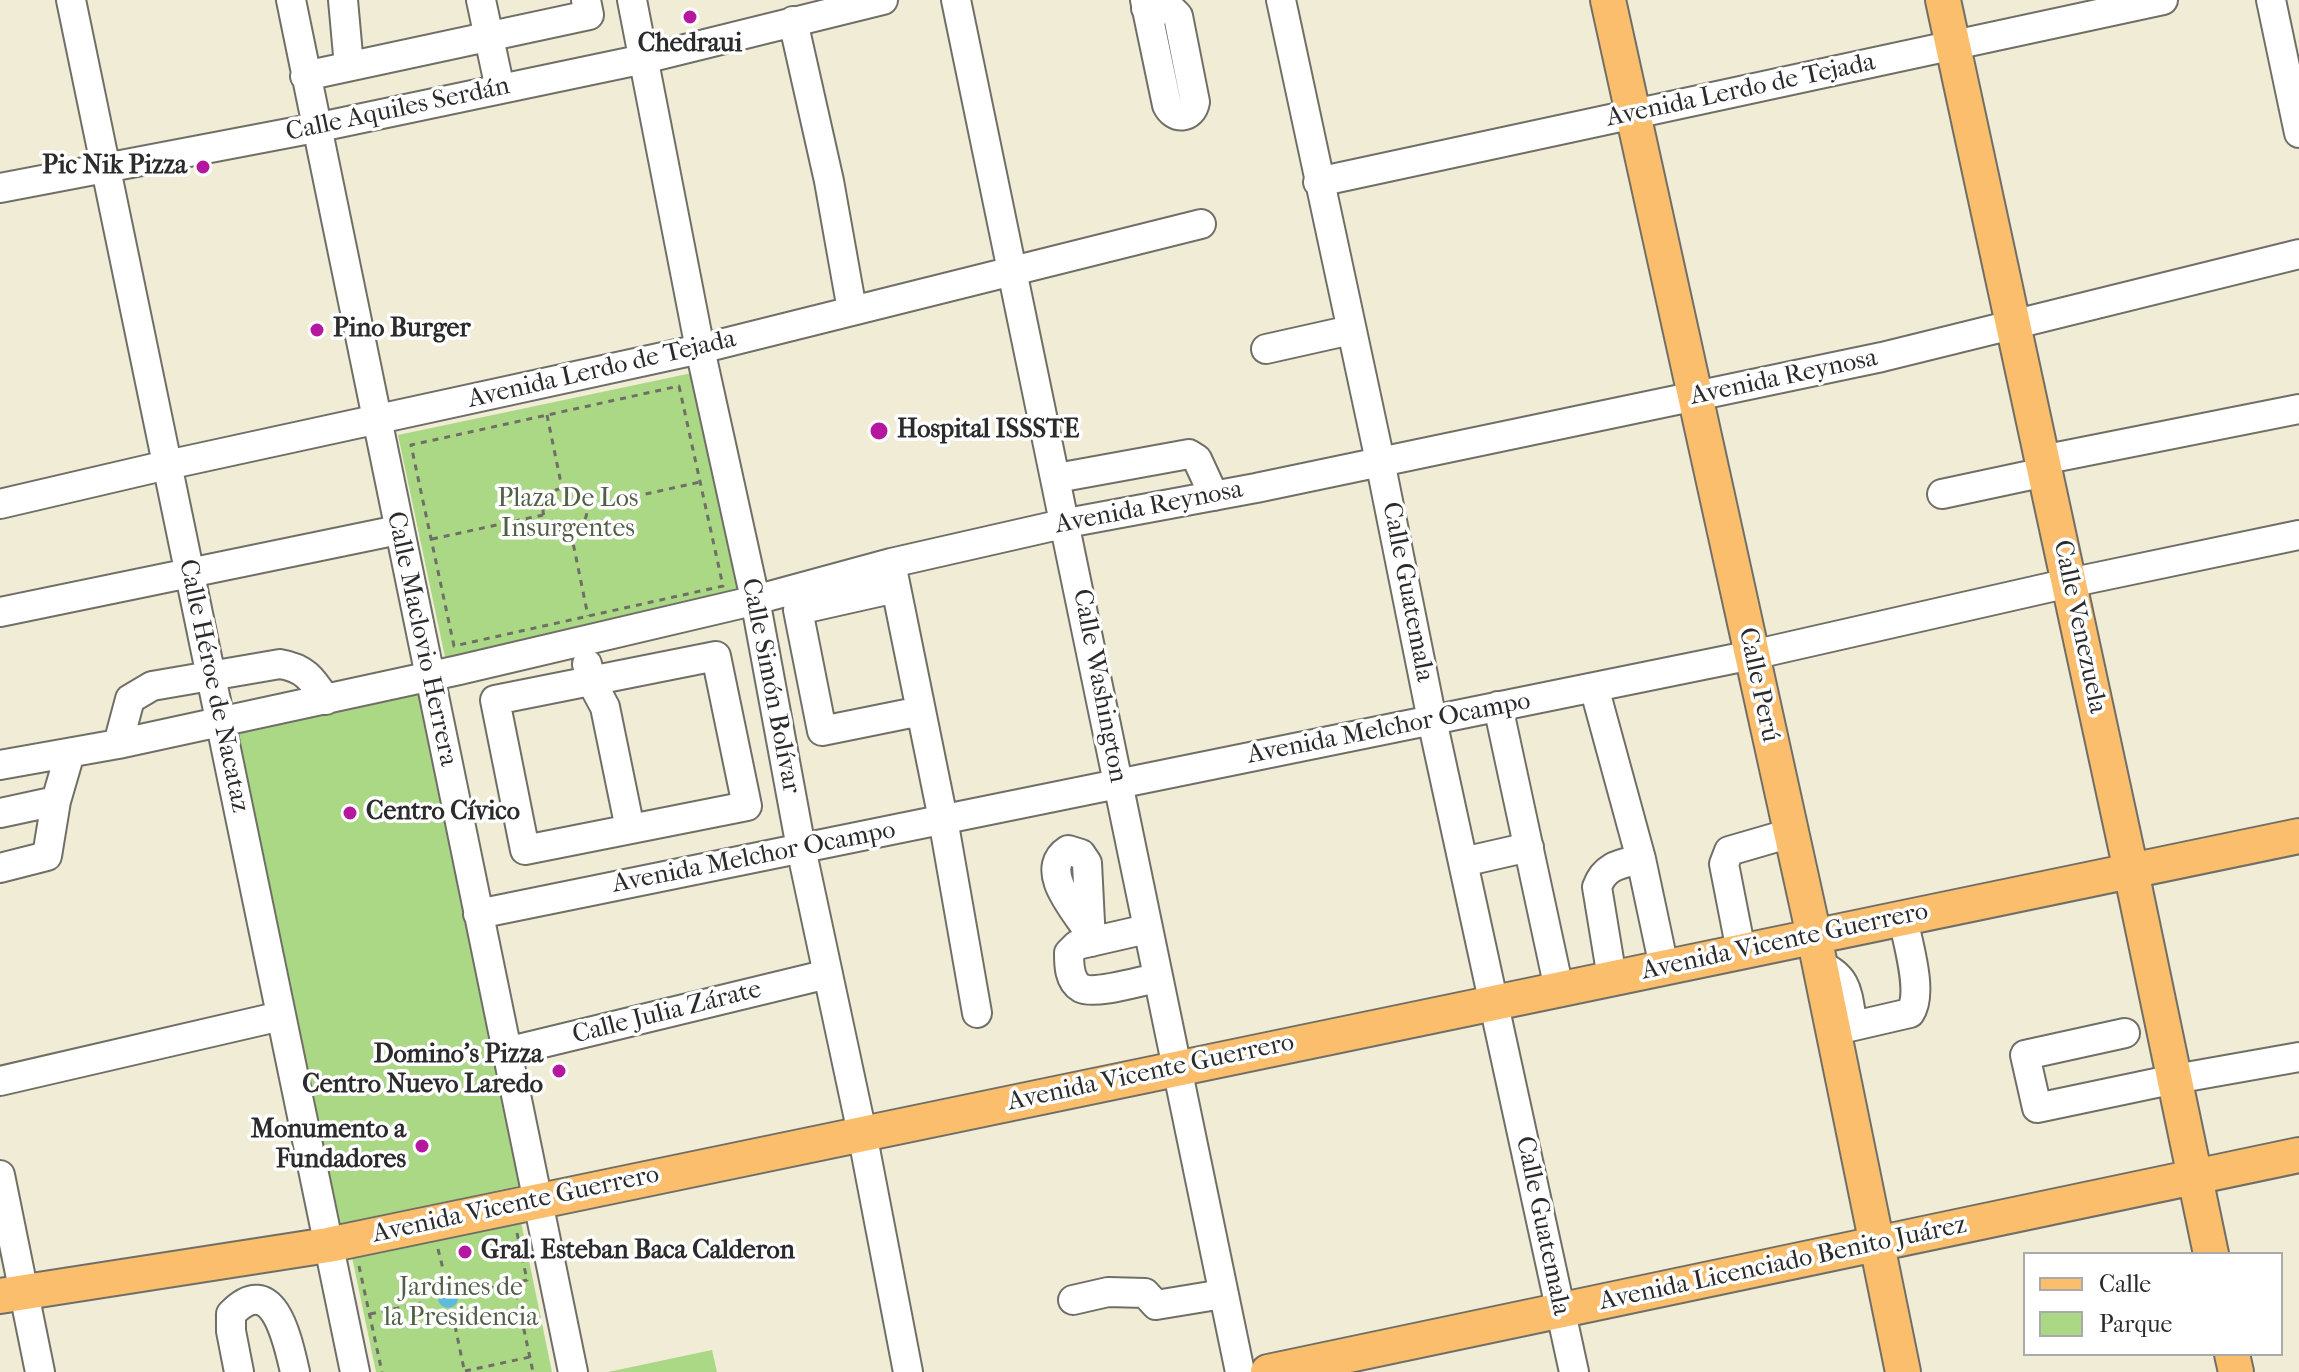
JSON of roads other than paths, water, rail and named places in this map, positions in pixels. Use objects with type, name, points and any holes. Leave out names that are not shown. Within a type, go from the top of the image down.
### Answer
[{"type":"main road","name":"Calle Perú","points":[[1608,0],[1816,950],[1843,1029],[1875,1245],[1903,1372]]},
{"type":"main road","name":"Calle Venezuela","points":[[1943,0],[2211,1252]]},
{"type":"main road","name":"Avenida Vicente Guerrero","points":[[12,1293],[328,1245],[1741,951],[1816,950],[1903,918],[2299,836]]},
{"type":"main road","name":"Avenida Licenciado Benito Juárez","points":[[1268,1372],[2299,1155]]},
{"type":"street","name":"Calle Héroe de Nacataz","points":[[71,0],[355,1372]]},
{"type":"street","name":"Calle Maclovio Herrera","points":[[291,0],[573,1372]]},
{"type":"street","points":[[343,0],[349,66]]},
{"type":"street","points":[[481,0],[500,89]]},
{"type":"street","points":[[305,76],[589,15],[586,0]]},
{"type":"street","name":"Calle Simón Bolívar","points":[[632,0],[700,349],[755,599],[801,848],[862,1133],[908,1372]]},
{"type":"street","name":"Calle Aquiles Serdán","points":[[0,188],[106,170],[644,59],[883,0]]},
{"type":"street","name":"Calle Washington","points":[[956,0],[1067,523],[1175,1068],[1240,1372]]},
{"type":"street","name":"Calle Guatemala","points":[[1281,0],[1432,720],[1574,1372]]},
{"type":"street","name":"Avenida Lerdo de Tejada","points":[[1318,182],[2163,0]]},
{"type":"street","points":[[2271,0],[2299,133]]},
{"type":"street","points":[[793,21],[829,181],[852,310]]},
{"type":"street","name":"Avenida Lerdo de Tejada","points":[[0,504],[700,349],[1201,224]]},
{"type":"street","name":"Avenida Reynosa","points":[[0,765],[118,744],[428,677],[591,631],[894,576],[1067,523],[1695,398],[2012,327],[2299,254]]},
{"type":"street","points":[[1266,349],[1351,330]]},
{"type":"street","points":[[1942,494],[2044,466],[2299,409]]},
{"type":"street","points":[[1057,478],[1189,454],[1197,459],[1214,496]]},
{"type":"street","points":[[0,612],[398,530]]},
{"type":"street","name":"Avenida Melchor Ocampo","points":[[478,914],[1752,655],[2299,535]]},
{"type":"street","points":[[921,711],[822,731],[798,610],[894,576],[943,819],[977,1013]]},
{"type":"street","points":[[591,631],[630,829]]},
{"type":"street","points":[[716,656],[747,806],[525,850],[495,700],[600,680],[716,656]]},
{"type":"street","points":[[118,744],[130,699],[152,686],[280,664],[297,666],[309,675],[326,700]]},
{"type":"street","points":[[1594,687],[1641,859],[1664,967]]},
{"type":"street","points":[[1498,706],[1559,989]]},
{"type":"street","points":[[0,868],[47,856],[56,801],[70,753]]},
{"type":"street","points":[[0,813],[56,801]]},
{"type":"street","points":[[1741,951],[1724,864],[1729,851],[1791,833]]},
{"type":"street","points":[[1463,862],[1529,847]]},
{"type":"street","points":[[1612,978],[1597,887],[1601,875],[1610,867],[1641,859]]},
{"type":"street","points":[[1843,1029],[1910,1013],[1914,1007],[1915,985],[1903,918]]},
{"type":"street","points":[[1147,929],[1090,937],[1069,953],[1070,971],[1083,989],[1097,990],[1157,978]]},
{"type":"street","name":"Calle Julia Zárate","points":[[506,1052],[828,974]]},
{"type":"street","points":[[0,1081],[281,1016]]},
{"type":"street","points":[[2125,1033],[2025,1055],[2037,1108],[2299,1057]]},
{"type":"street","points":[[0,1175],[12,1293],[40,1372]]},
{"type":"street","points":[[1073,1300],[1108,1292],[1145,1293],[1156,1305],[1223,1294]]},
{"type":"street","points":[[239,1372],[231,1314],[241,1303],[257,1300],[272,1307],[283,1322],[295,1372]]},
{"type":"water","points":[[448,1288],[455,1291],[458,1298],[455,1305],[448,1308],[441,1305],[438,1298],[441,1291]]},
{"type":"place","name":"Chedraui","points":[[690,17]]},
{"type":"place","name":"Pic Nik Pizza","points":[[203,167]]},
{"type":"place","name":"Pino Burger","points":[[317,330]]},
{"type":"place","name":"Hospital ISSSTE","points":[[879,431]]},
{"type":"place","name":"Centro Cívico","points":[[350,813]]},
{"type":"place","name":"Domino's Pizza Centro Nuevo Laredo","points":[[559,1071]]},
{"type":"place","name":"Monumento a Fundadores","points":[[422,1146]]},
{"type":"place","name":"Gral. Esteban Baca Calderon","points":[[465,1252]]},
{"type":"park label","name":"Plaza De Los Insurgentes","points":[[568,515]]},
{"type":"park label","name":"Jardines de la Presidencia","points":[[461,1304]]}]
